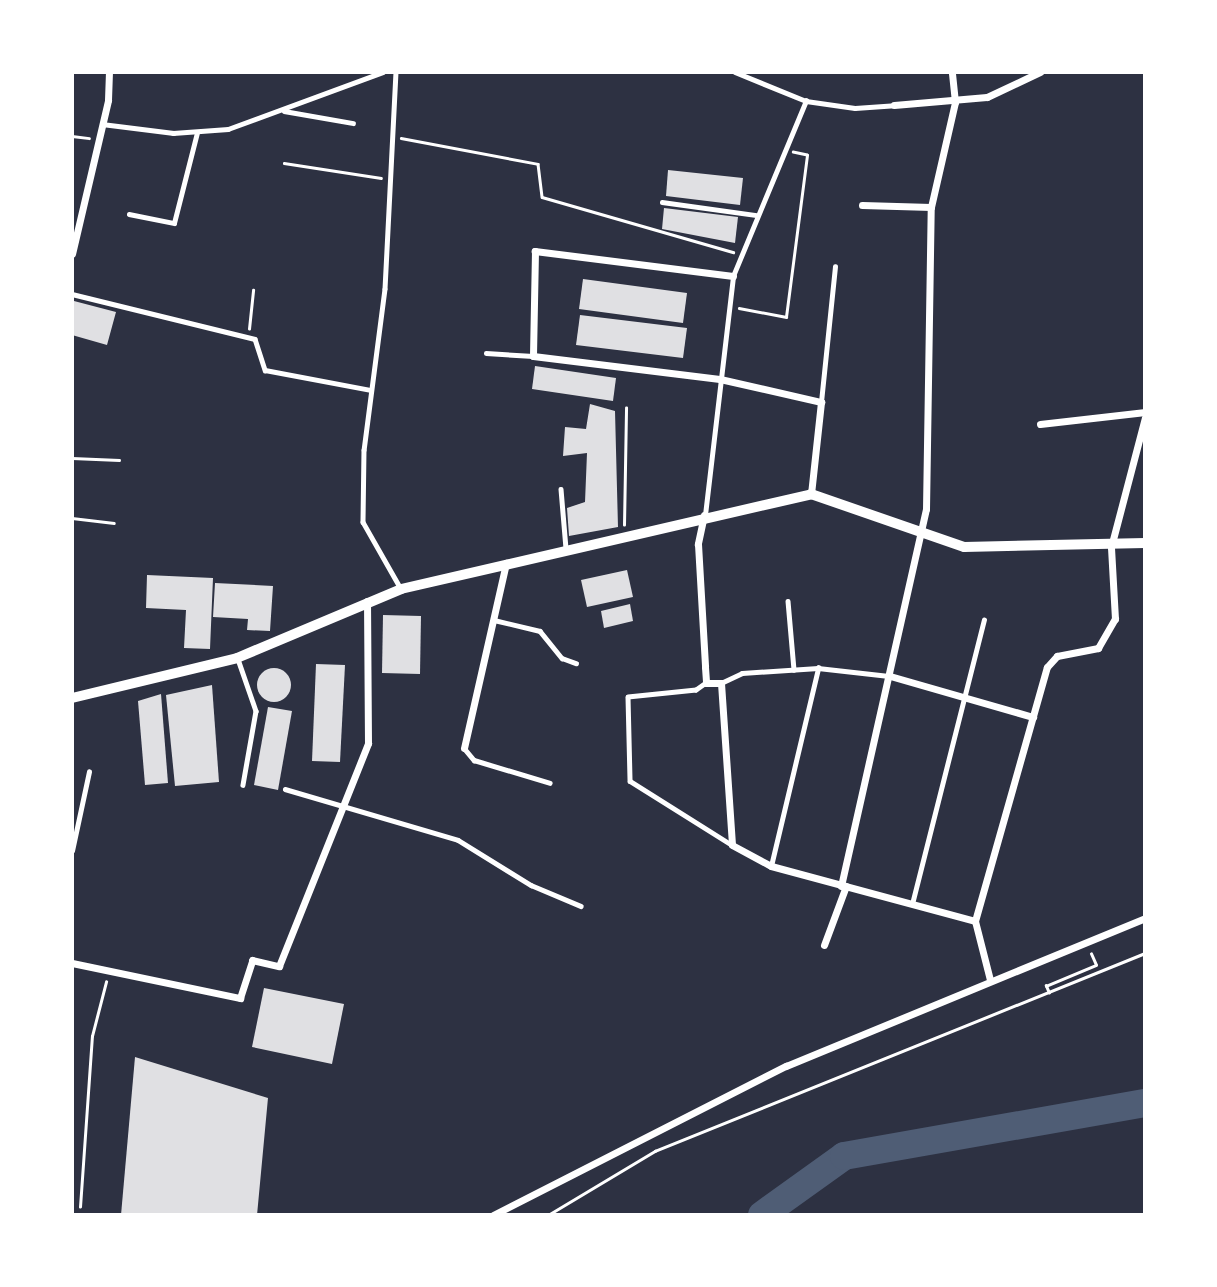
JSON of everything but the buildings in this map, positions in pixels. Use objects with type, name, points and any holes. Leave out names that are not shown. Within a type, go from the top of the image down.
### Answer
[{"type":"street","points":[[72,254],[102,124],[109,72]]},
{"type":"street","points":[[824,945],[844,886],[921,535],[931,207],[955,102],[952,72]]},
{"type":"street","points":[[894,104],[955,102],[987,97],[1040,72]]},
{"type":"street","points":[[862,205],[931,207]]},
{"type":"street","points":[[733,276],[535,251],[533,356],[720,379],[821,402],[811,495]]},
{"type":"street","points":[[1040,424],[1145,412]]},
{"type":"street","points":[[989,979],[975,921],[1047,667],[1057,656],[1098,648],[1109,635],[1115,619],[1111,547],[1145,417]]},
{"type":"street","points":[[72,698],[237,658],[367,600],[401,589],[705,515],[811,495],[921,535],[964,547],[1111,547],[1145,544]]},
{"type":"street","points":[[705,515],[698,544],[706,683],[721,683],[732,845],[771,866],[975,921]]},
{"type":"street","points":[[464,748],[506,563]]},
{"type":"street","points":[[72,963],[240,998],[252,960],[279,966],[368,743],[367,600]]},
{"type":"street","points":[[890,676],[1033,717]]},
{"type":"street","points":[[493,1215],[786,1066],[989,979],[1145,918]]},
{"type":"lane","points":[[102,124],[197,132],[284,111],[383,72]]},
{"type":"lane","points":[[396,72],[395,137],[390,179],[385,289],[371,390],[362,522],[401,589]]},
{"type":"lane","points":[[735,72],[806,100],[855,108],[894,104]]},
{"type":"lane","points":[[705,515],[733,276],[739,253],[806,100]]},
{"type":"lane","points":[[284,111],[352,122]]},
{"type":"lane","points":[[129,214],[174,223],[197,132]]},
{"type":"lane","points":[[662,202],[756,215]]},
{"type":"lane","points":[[821,402],[835,267]]},
{"type":"lane","points":[[72,294],[255,339],[265,370],[371,390]]},
{"type":"lane","points":[[486,353],[533,356]]},
{"type":"lane","points":[[561,489],[566,548]]},
{"type":"lane","points":[[788,601],[794,670]]},
{"type":"lane","points":[[912,904],[984,620]]},
{"type":"lane","points":[[494,621],[540,631],[562,658],[576,663]]},
{"type":"lane","points":[[237,658],[257,711],[243,785]]},
{"type":"lane","points":[[721,683],[741,673],[818,668],[890,676]]},
{"type":"lane","points":[[771,866],[818,668]]},
{"type":"lane","points":[[706,683],[696,690],[628,697],[630,781],[732,845]]},
{"type":"lane","points":[[464,748],[474,760],[550,783]]},
{"type":"lane","points":[[72,850],[89,772]]},
{"type":"lane","points":[[285,789],[346,803],[458,840],[531,886],[581,906]]},
{"type":"path","points":[[72,136],[99,138]]},
{"type":"path","points":[[395,137],[538,164],[542,197],[739,253]]},
{"type":"path","points":[[729,306],[786,317],[807,155],[784,150]]},
{"type":"path","points":[[284,163],[390,179]]},
{"type":"path","points":[[249,337],[253,290]]},
{"type":"path","points":[[624,535],[626,408]]},
{"type":"path","points":[[72,458],[119,460]]},
{"type":"path","points":[[72,518],[114,523]]},
{"type":"path","points":[[1049,993],[1046,986],[1096,965],[1090,950],[1078,956]]},
{"type":"path","points":[[548,1215],[655,1151],[1145,953]]},
{"type":"path","points":[[80,1207],[92,1036],[109,971]]},
{"type":"waterway","points":[[762,1215],[844,1156],[1145,1103]]}]
